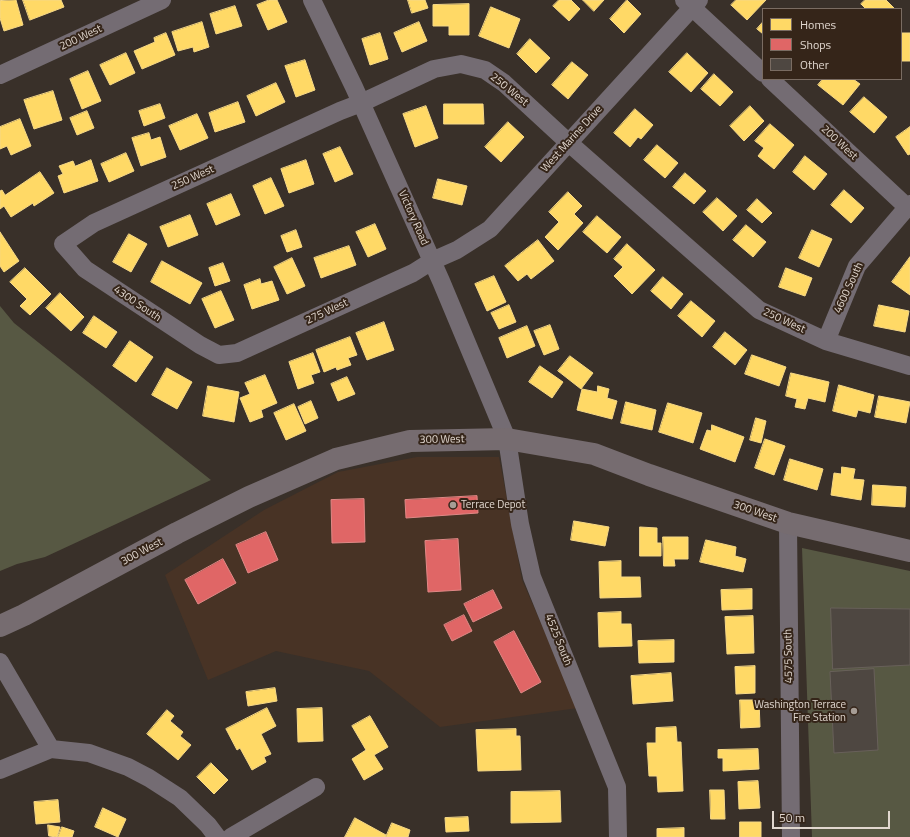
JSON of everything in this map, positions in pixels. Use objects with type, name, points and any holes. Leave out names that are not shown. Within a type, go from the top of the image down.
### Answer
[{"type":"main road","name":"300 West","points":[[0,626],[24,615],[249,496],[336,459],[410,441],[508,439],[594,454],[648,475],[788,523],[910,551]]},
{"type":"street","name":"200 West","points":[[0,75],[162,0]]},
{"type":"street","name":"Victory Road","points":[[312,0],[361,103],[432,261],[508,439]]},
{"type":"street","points":[[692,2],[762,72]]},
{"type":"street","name":"West Marine Drive","points":[[432,261],[457,250],[490,229],[569,143],[692,2]]},
{"type":"street","name":"250 West","points":[[62,244],[94,223],[340,111],[361,103],[434,69],[461,64],[485,70],[504,83],[569,143],[759,310],[826,340],[910,366]]},
{"type":"street","name":"200 West","points":[[771,80],[909,205]]},
{"type":"street","name":"4600 South","points":[[826,340],[857,266],[909,205]]},
{"type":"street","name":"4300 South","points":[[62,244],[85,269],[218,356]]},
{"type":"street","name":"275 West","points":[[218,356],[237,353],[412,273],[432,261]]},
{"type":"street","name":"4525 South","points":[[508,439],[520,524],[532,577],[617,787],[618,837]]},
{"type":"street","name":"4575 South","points":[[788,523],[791,837]]},
{"type":"street","points":[[0,662],[51,749]]},
{"type":"street","points":[[0,770],[51,749],[90,754],[128,767],[149,778],[180,798],[208,825],[217,837]]},
{"type":"street","points":[[231,837],[316,787]]},
{"type":"shaded area","points":[[417,457],[499,457],[522,580],[578,708],[440,727],[369,671],[276,651],[208,680],[165,575],[264,510],[338,472]]},
{"type":"green space","points":[[0,306],[14,323],[211,480],[45,557],[17,564],[0,571]]},
{"type":"green space","points":[[802,548],[910,571],[910,837],[812,837]]},
{"type":"building: Homes","points":[[16,0],[23,25],[4,31],[0,18],[0,1]]},
{"type":"building: Homes","points":[[23,0],[61,0],[64,7],[30,20]]},
{"type":"building: Homes","points":[[269,0],[277,0],[287,22],[268,30],[257,5]]},
{"type":"building: Homes","points":[[408,0],[425,0],[428,8],[412,13]]},
{"type":"building: Homes","points":[[559,0],[571,0],[580,9],[569,21],[553,6]]},
{"type":"building: Homes","points":[[583,0],[604,0],[594,11]]},
{"type":"building: Homes","points":[[627,0],[641,14],[624,33],[610,19]]},
{"type":"building: Homes","points":[[736,0],[766,0],[747,20],[731,5]]},
{"type":"building: Homes","points":[[865,0],[886,0],[894,8],[865,8],[861,4]]},
{"type":"building: Homes","points":[[469,4],[469,35],[449,35],[449,26],[433,26],[433,5]]},
{"type":"building: Homes","points":[[235,6],[242,26],[216,34],[210,14]]},
{"type":"building: Homes","points":[[491,7],[520,19],[509,48],[479,36]]},
{"type":"building: Homes","points":[[202,22],[209,47],[194,52],[193,47],[178,51],[172,32]]},
{"type":"building: Homes","points":[[419,22],[427,41],[402,52],[394,33]]},
{"type":"building: Homes","points":[[762,23],[762,33],[757,29]]},
{"type":"building: Homes","points":[[166,33],[175,55],[142,69],[134,51],[155,42],[154,38]]},
{"type":"building: Homes","points":[[380,33],[388,59],[370,65],[362,39]]},
{"type":"building: Homes","points":[[902,33],[910,33],[910,61],[902,61]]},
{"type":"building: Homes","points":[[530,39],[550,58],[536,73],[517,54]]},
{"type":"building: Homes","points":[[126,53],[135,73],[110,85],[100,65]]},
{"type":"building: Homes","points":[[687,53],[708,73],[691,92],[669,72]]},
{"type":"building: Homes","points":[[305,60],[315,90],[296,97],[285,66]]},
{"type":"building: Homes","points":[[572,62],[588,75],[568,99],[552,85]]},
{"type":"building: Homes","points":[[88,71],[101,101],[82,109],[70,79]]},
{"type":"building: Homes","points":[[714,74],[733,92],[720,106],[701,89]]},
{"type":"building: Homes","points":[[822,80],[854,80],[860,84],[843,105],[818,85]]},
{"type":"building: Homes","points":[[276,83],[285,102],[256,116],[247,96]]},
{"type":"building: Homes","points":[[53,91],[62,120],[34,129],[24,100]]},
{"type":"building: Homes","points":[[864,97],[887,117],[874,133],[850,112]]},
{"type":"building: Homes","points":[[238,102],[245,122],[215,132],[209,113]]},
{"type":"building: Homes","points":[[160,104],[165,118],[144,126],[139,111]]},
{"type":"building: Homes","points":[[444,104],[483,104],[484,124],[444,124]]},
{"type":"building: Homes","points":[[426,106],[438,138],[415,147],[403,114]]},
{"type":"building: Homes","points":[[750,106],[764,121],[744,141],[730,126]]},
{"type":"building: Homes","points":[[635,109],[653,125],[641,139],[638,137],[630,147],[614,133]]},
{"type":"building: Homes","points":[[87,111],[94,128],[77,135],[70,118]]},
{"type":"building: Homes","points":[[197,114],[208,138],[180,150],[169,126]]},
{"type":"building: Homes","points":[[20,119],[31,146],[11,155],[7,146],[0,149],[0,127]]},
{"type":"building: Homes","points":[[508,122],[524,137],[501,162],[485,147]]},
{"type":"building: Homes","points":[[770,124],[794,145],[774,169],[758,156],[764,148],[755,141]]},
{"type":"building: Homes","points":[[910,127],[910,154],[908,155],[896,137]]},
{"type":"building: Homes","points":[[149,133],[151,140],[160,137],[166,157],[141,166],[132,138]]},
{"type":"building: Homes","points":[[657,145],[678,163],[665,178],[644,160]]},
{"type":"building: Homes","points":[[340,147],[353,174],[335,182],[323,154]]},
{"type":"building: Homes","points":[[126,153],[134,171],[109,182],[101,164]]},
{"type":"building: Homes","points":[[805,156],[827,174],[814,190],[793,172]]},
{"type":"building: Homes","points":[[91,160],[98,181],[64,193],[58,176],[63,174],[59,166],[73,161],[75,166]]},
{"type":"building: Homes","points":[[306,160],[314,184],[289,193],[281,169]]},
{"type":"building: Homes","points":[[40,172],[54,193],[34,206],[33,203],[11,217],[4,206],[0,209],[0,191],[2,190],[5,195]]},
{"type":"building: Homes","points":[[685,173],[706,191],[694,204],[673,187]]},
{"type":"building: Homes","points":[[271,178],[284,206],[265,214],[253,186]]},
{"type":"building: Homes","points":[[438,179],[467,186],[462,205],[433,198]]},
{"type":"building: Homes","points":[[844,190],[864,208],[851,223],[831,205]]},
{"type":"building: Homes","points":[[568,192],[582,206],[574,214],[583,223],[558,250],[545,237],[559,222],[549,212]]},
{"type":"building: Homes","points":[[231,194],[240,215],[216,225],[207,204]]},
{"type":"building: Homes","points":[[717,198],[737,216],[723,231],[703,212]]},
{"type":"building: Homes","points":[[757,199],[772,213],[762,223],[747,210]]},
{"type":"building: Homes","points":[[190,215],[198,235],[168,247],[160,227]]},
{"type":"building: Homes","points":[[597,216],[621,237],[607,253],[583,232]]},
{"type":"building: Homes","points":[[375,224],[386,249],[368,257],[356,232]]},
{"type":"building: Homes","points":[[746,225],[766,242],[753,257],[733,240]]},
{"type":"building: Homes","points":[[296,230],[302,247],[287,252],[281,236]]},
{"type":"building: Homes","points":[[812,230],[832,239],[819,267],[799,258]]},
{"type":"building: Homes","points":[[0,232],[19,261],[4,272],[0,266]]},
{"type":"building: Homes","points":[[129,234],[147,244],[131,272],[113,262]]},
{"type":"building: Homes","points":[[538,240],[554,261],[531,279],[527,274],[518,281],[505,266]]},
{"type":"building: Homes","points":[[627,244],[655,270],[632,294],[614,276],[623,267],[614,259]]},
{"type":"building: Homes","points":[[349,246],[356,265],[321,278],[314,258]]},
{"type":"building: Homes","points":[[910,257],[910,295],[892,282]]},
{"type":"building: Homes","points":[[292,258],[305,286],[287,294],[274,267]]},
{"type":"building: Homes","points":[[162,261],[202,283],[190,304],[151,282]]},
{"type":"building: Homes","points":[[223,263],[230,281],[215,286],[209,268]]},
{"type":"building: Homes","points":[[25,268],[51,294],[30,315],[20,306],[27,299],[10,282]]},
{"type":"building: Homes","points":[[786,268],[812,278],[805,296],[779,287]]},
{"type":"building: Homes","points":[[494,276],[506,302],[487,311],[475,284]]},
{"type":"building: Homes","points":[[663,277],[683,294],[671,309],[651,291]]},
{"type":"building: Homes","points":[[260,279],[261,284],[272,281],[279,300],[252,309],[244,285]]},
{"type":"building: Homes","points":[[221,291],[234,320],[215,328],[202,299]]},
{"type":"building: Homes","points":[[60,293],[84,317],[71,331],[46,308]]},
{"type":"building: Homes","points":[[691,301],[715,321],[702,337],[678,316]]},
{"type":"building: Homes","points":[[509,305],[516,322],[499,329],[491,313]]},
{"type":"building: Homes","points":[[879,305],[909,311],[905,332],[874,326]]},
{"type":"building: Homes","points":[[94,316],[117,332],[106,348],[83,333]]},
{"type":"building: Homes","points":[[384,322],[394,350],[367,360],[356,333]]},
{"type":"building: Homes","points":[[550,325],[559,349],[544,355],[534,331]]},
{"type":"building: Homes","points":[[527,326],[535,346],[507,358],[499,338]]},
{"type":"building: Homes","points":[[725,332],[747,350],[735,365],[713,347]]},
{"type":"building: Homes","points":[[350,337],[357,355],[348,358],[351,365],[337,370],[336,367],[324,372],[316,350]]},
{"type":"building: Homes","points":[[130,341],[153,357],[136,382],[113,366]]},
{"type":"building: Homes","points":[[313,353],[320,372],[311,375],[314,383],[298,389],[289,362]]},
{"type":"building: Homes","points":[[752,355],[786,367],[779,386],[745,374]]},
{"type":"building: Homes","points":[[570,356],[593,373],[581,389],[558,371]]},
{"type":"building: Homes","points":[[540,366],[563,382],[552,398],[529,382]]},
{"type":"building: Homes","points":[[167,368],[192,382],[177,409],[152,395]]},
{"type":"building: Homes","points":[[791,373],[829,382],[825,402],[808,398],[805,409],[795,407],[797,399],[786,396]]},
{"type":"building: Homes","points":[[265,375],[277,403],[261,410],[263,417],[250,422],[240,398],[250,394],[245,383]]},
{"type":"building: Homes","points":[[347,377],[355,394],[338,401],[331,384]]},
{"type":"building: Homes","points":[[839,385],[874,395],[870,413],[858,410],[856,417],[833,411]]},
{"type":"building: Homes","points":[[208,386],[239,392],[234,422],[203,416]]},
{"type":"building: Homes","points":[[598,386],[609,389],[607,398],[617,401],[612,419],[577,410],[582,389],[597,392]]},
{"type":"building: Homes","points":[[879,396],[910,402],[906,423],[875,417]]},
{"type":"building: Homes","points":[[311,401],[318,418],[305,424],[298,407]]},
{"type":"building: Homes","points":[[626,402],[656,410],[652,430],[621,423]]},
{"type":"building: Homes","points":[[668,403],[702,413],[693,443],[659,432]]},
{"type":"building: Homes","points":[[294,404],[306,431],[286,440],[274,413]]},
{"type":"building: Homes","points":[[756,418],[766,421],[761,443],[750,440]]},
{"type":"building: Homes","points":[[712,425],[744,437],[735,462],[700,449],[707,430],[711,431]]},
{"type":"building: Homes","points":[[765,439],[785,446],[774,475],[755,468]]},
{"type":"building: Homes","points":[[790,459],[823,469],[817,490],[784,480]]},
{"type":"building: Homes","points":[[842,467],[855,469],[853,479],[864,480],[861,500],[831,495],[834,473],[841,474]]},
{"type":"building: Homes","points":[[873,485],[906,487],[905,507],[872,505]]},
{"type":"building: Homes","points":[[574,521],[609,527],[605,546],[571,540]]},
{"type":"building: Homes","points":[[640,527],[657,528],[657,543],[661,543],[661,556],[640,556]]},
{"type":"building: Homes","points":[[663,537],[688,537],[688,559],[674,559],[675,566],[664,566]]},
{"type":"building: Homes","points":[[706,540],[736,547],[735,556],[746,559],[743,572],[700,562]]},
{"type":"building: Homes","points":[[621,561],[621,577],[640,577],[641,597],[600,598],[599,562]]},
{"type":"building: Homes","points":[[752,589],[752,609],[722,610],[721,590]]},
{"type":"building: Homes","points":[[621,612],[621,624],[631,624],[632,646],[599,647],[598,613]]},
{"type":"building: Homes","points":[[753,616],[754,653],[727,654],[725,617]]},
{"type":"building: Homes","points":[[674,640],[674,662],[639,663],[638,641]]},
{"type":"building: Homes","points":[[755,666],[755,693],[736,694],[735,667]]},
{"type":"building: Homes","points":[[671,673],[673,701],[633,704],[631,676]]},
{"type":"building: Homes","points":[[275,688],[277,701],[248,706],[246,692]]},
{"type":"building: Homes","points":[[740,700],[759,700],[760,727],[741,728]]},
{"type":"building: Homes","points":[[267,708],[276,726],[261,734],[271,754],[264,757],[266,762],[252,770],[240,748],[237,750],[226,729]]},
{"type":"building: Homes","points":[[322,708],[323,741],[298,742],[297,709]]},
{"type":"building: Homes","points":[[167,710],[174,716],[170,721],[183,732],[180,736],[191,745],[178,760],[147,734]]},
{"type":"building: Homes","points":[[370,716],[388,747],[374,755],[383,769],[364,780],[352,759],[366,750],[352,726]]},
{"type":"building: Homes","points":[[676,727],[677,742],[681,742],[683,791],[658,792],[657,776],[649,776],[647,743],[656,743],[656,728]]},
{"type":"building: Homes","points":[[516,729],[516,736],[520,736],[521,770],[478,771],[476,730]]},
{"type":"building: Homes","points":[[758,749],[759,769],[723,771],[723,758],[718,758],[718,750]]},
{"type":"building: Homes","points":[[211,763],[228,780],[214,794],[197,777]]},
{"type":"building: Homes","points":[[758,781],[760,808],[739,809],[738,782]]},
{"type":"building: Homes","points":[[710,790],[724,790],[725,819],[711,819]]},
{"type":"building: Homes","points":[[560,791],[561,822],[511,823],[511,792]]},
{"type":"building: Homes","points":[[58,800],[60,822],[36,824],[34,802]]},
{"type":"building: Homes","points":[[103,808],[126,819],[118,837],[95,827]]},
{"type":"building: Homes","points":[[468,817],[469,831],[446,832],[445,818]]},
{"type":"building: Homes","points":[[355,818],[386,835],[385,837],[345,837]]},
{"type":"building: Homes","points":[[740,822],[761,822],[761,837],[740,837]]},
{"type":"building: Homes","points":[[392,823],[410,830],[408,837],[386,837]]},
{"type":"building: Homes","points":[[48,825],[60,827],[57,837],[49,836]]},
{"type":"building: Homes","points":[[62,827],[74,831],[72,837],[58,837]]},
{"type":"building: Homes","points":[[684,828],[684,837],[657,837],[657,829]]},
{"type":"building: Shops","points":[[477,496],[478,513],[406,518],[405,500]]},
{"type":"building: Shops","points":[[364,499],[365,542],[332,543],[331,500]]},
{"type":"building: Shops","points":[[266,532],[278,560],[248,573],[236,545]]},
{"type":"building: Shops","points":[[458,539],[461,590],[428,592],[425,541]]},
{"type":"building: Shops","points":[[223,559],[236,583],[198,604],[185,580]]},
{"type":"building: Shops","points":[[493,590],[502,608],[473,622],[464,604]]},
{"type":"building: Shops","points":[[464,615],[472,631],[452,641],[444,625]]},
{"type":"building: Shops","points":[[514,631],[541,682],[521,693],[494,642]]},
{"type":"building: Other","points":[[831,608],[910,609],[910,665],[833,669]]},
{"type":"building: Other","name":"Washington Terrace Fire Station","points":[[874,669],[878,750],[834,753],[830,672]]},
{"type":"place","name":"Terrace Depot","points":[[453,505]]},
{"type":"place","name":"Washington Terrace Fire Station","points":[[854,711]]}]
